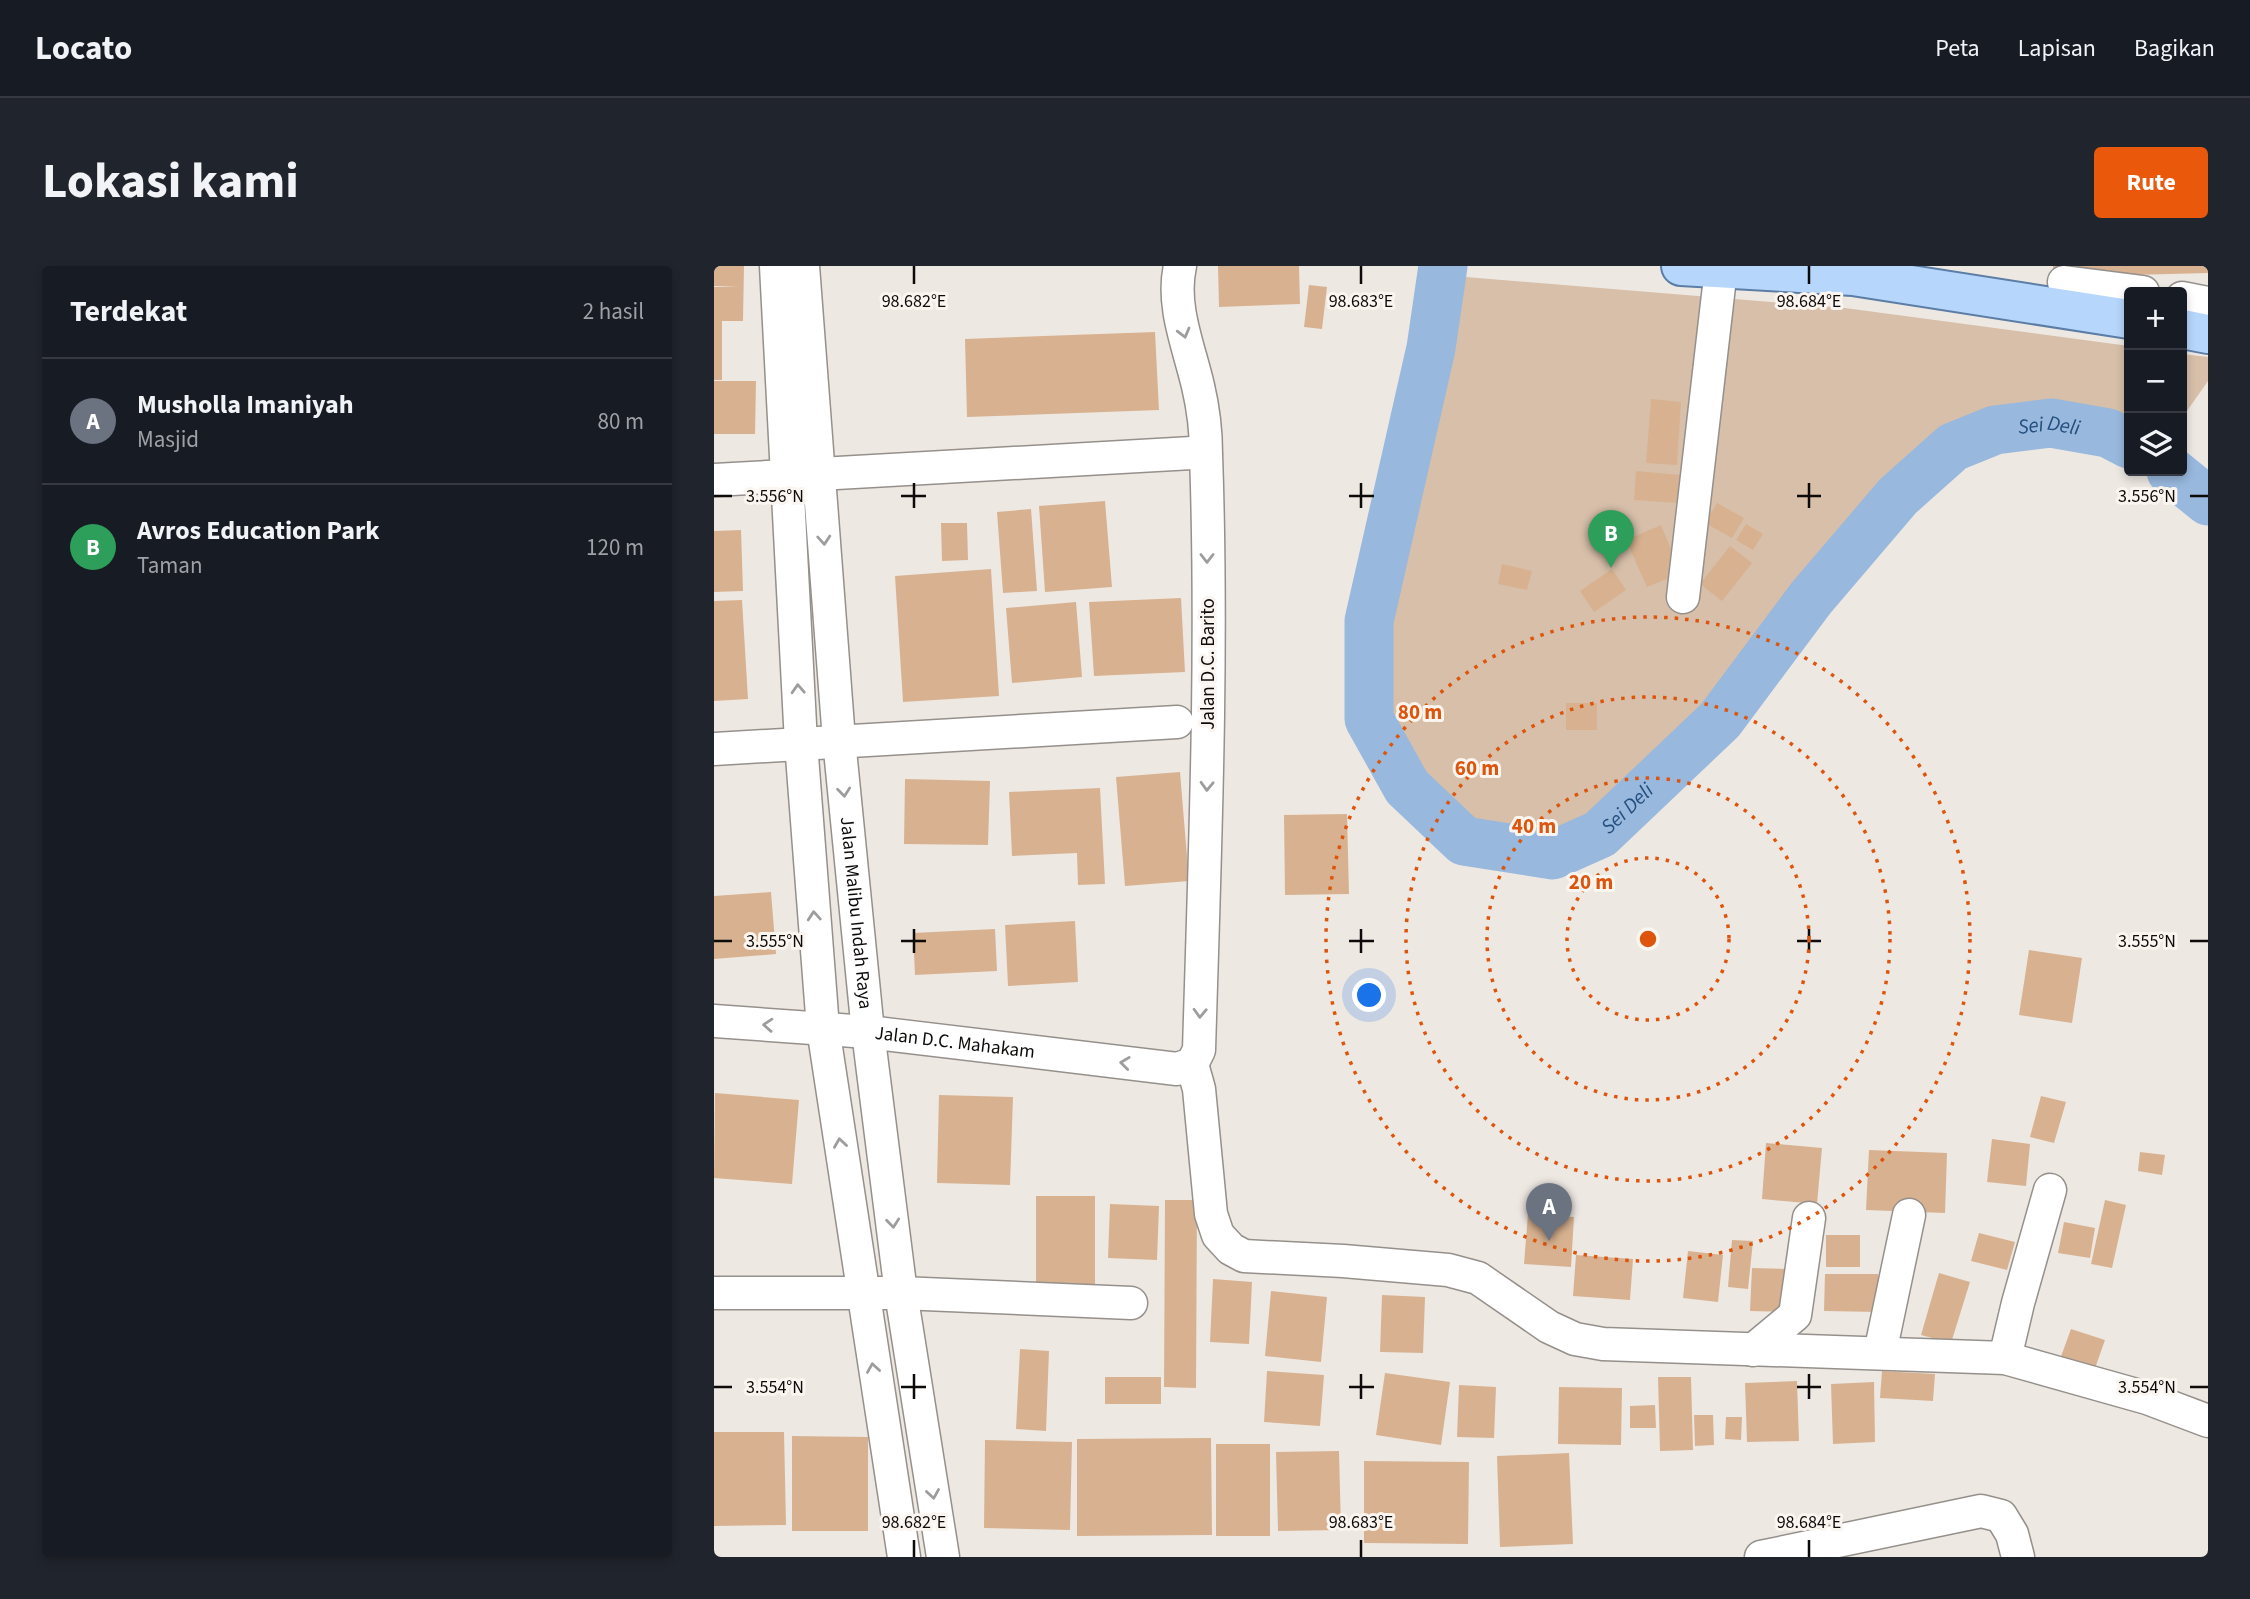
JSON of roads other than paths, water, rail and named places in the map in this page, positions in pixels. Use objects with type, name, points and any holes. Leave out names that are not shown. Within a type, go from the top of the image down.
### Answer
[{"type":"main road","points":[[1681,266],[1853,276],[2124,318]]},
{"type":"main road","points":[[2187,330],[2208,334]]},
{"type":"street","name":"Jalan Malibu Indah Raya","points":[[775,266],[801,743],[823,1028],[904,1557]]},
{"type":"street","name":"Jalan Malibu Indah Raya","points":[[803,266],[839,740],[868,1032],[901,1293],[943,1557]]},
{"type":"street","name":"Jalan D.C. Barito","points":[[1180,266],[1177,278],[1180,318],[1198,388],[1206,451],[1209,719],[1199,1050],[1192,1064]]},
{"type":"street","points":[[1683,597],[1721,269]]},
{"type":"street","points":[[2064,282],[2124,290]]},
{"type":"street","points":[[2187,299],[2208,303]]},
{"type":"street","points":[[714,480],[1192,453]]},
{"type":"street","points":[[714,749],[1177,722]]},
{"type":"street","name":"Jalan D.C. Mahakam","points":[[714,1021],[868,1032],[1177,1069],[1192,1064]]},
{"type":"street","points":[[1192,1064],[1199,1089],[1211,1214],[1218,1235],[1231,1250],[1244,1256],[1448,1270],[1478,1278],[1549,1327],[1575,1339],[1603,1344],[2005,1358],[2147,1398],[2208,1421]]},
{"type":"street","points":[[2005,1358],[2050,1190]]},
{"type":"street","points":[[1880,1353],[1909,1215]]},
{"type":"street","points":[[1753,1350],[1795,1315],[1809,1218]]},
{"type":"street","points":[[714,1293],[901,1293],[1131,1303]]},
{"type":"street","points":[[1761,1557],[1981,1511],[2001,1516],[2012,1534],[2018,1557]]},
{"type":"waterway","name":"Sei Deli","points":[[1443,266],[1431,348],[1369,621],[1369,719],[1407,787],[1464,841],[1553,855],[1600,834],[1720,720],[1811,598],[1898,496],[1953,447],[1995,430],[2051,423],[2108,433],[2124,441]]},
{"type":"waterway","name":"Sei Deli","points":[[2177,476],[2208,501]]},
{"type":"place","name":"Avros Education Park","points":[[1611,568]]},
{"type":"place","name":"Musholla Imaniyah","points":[[1549,1241]]}]
